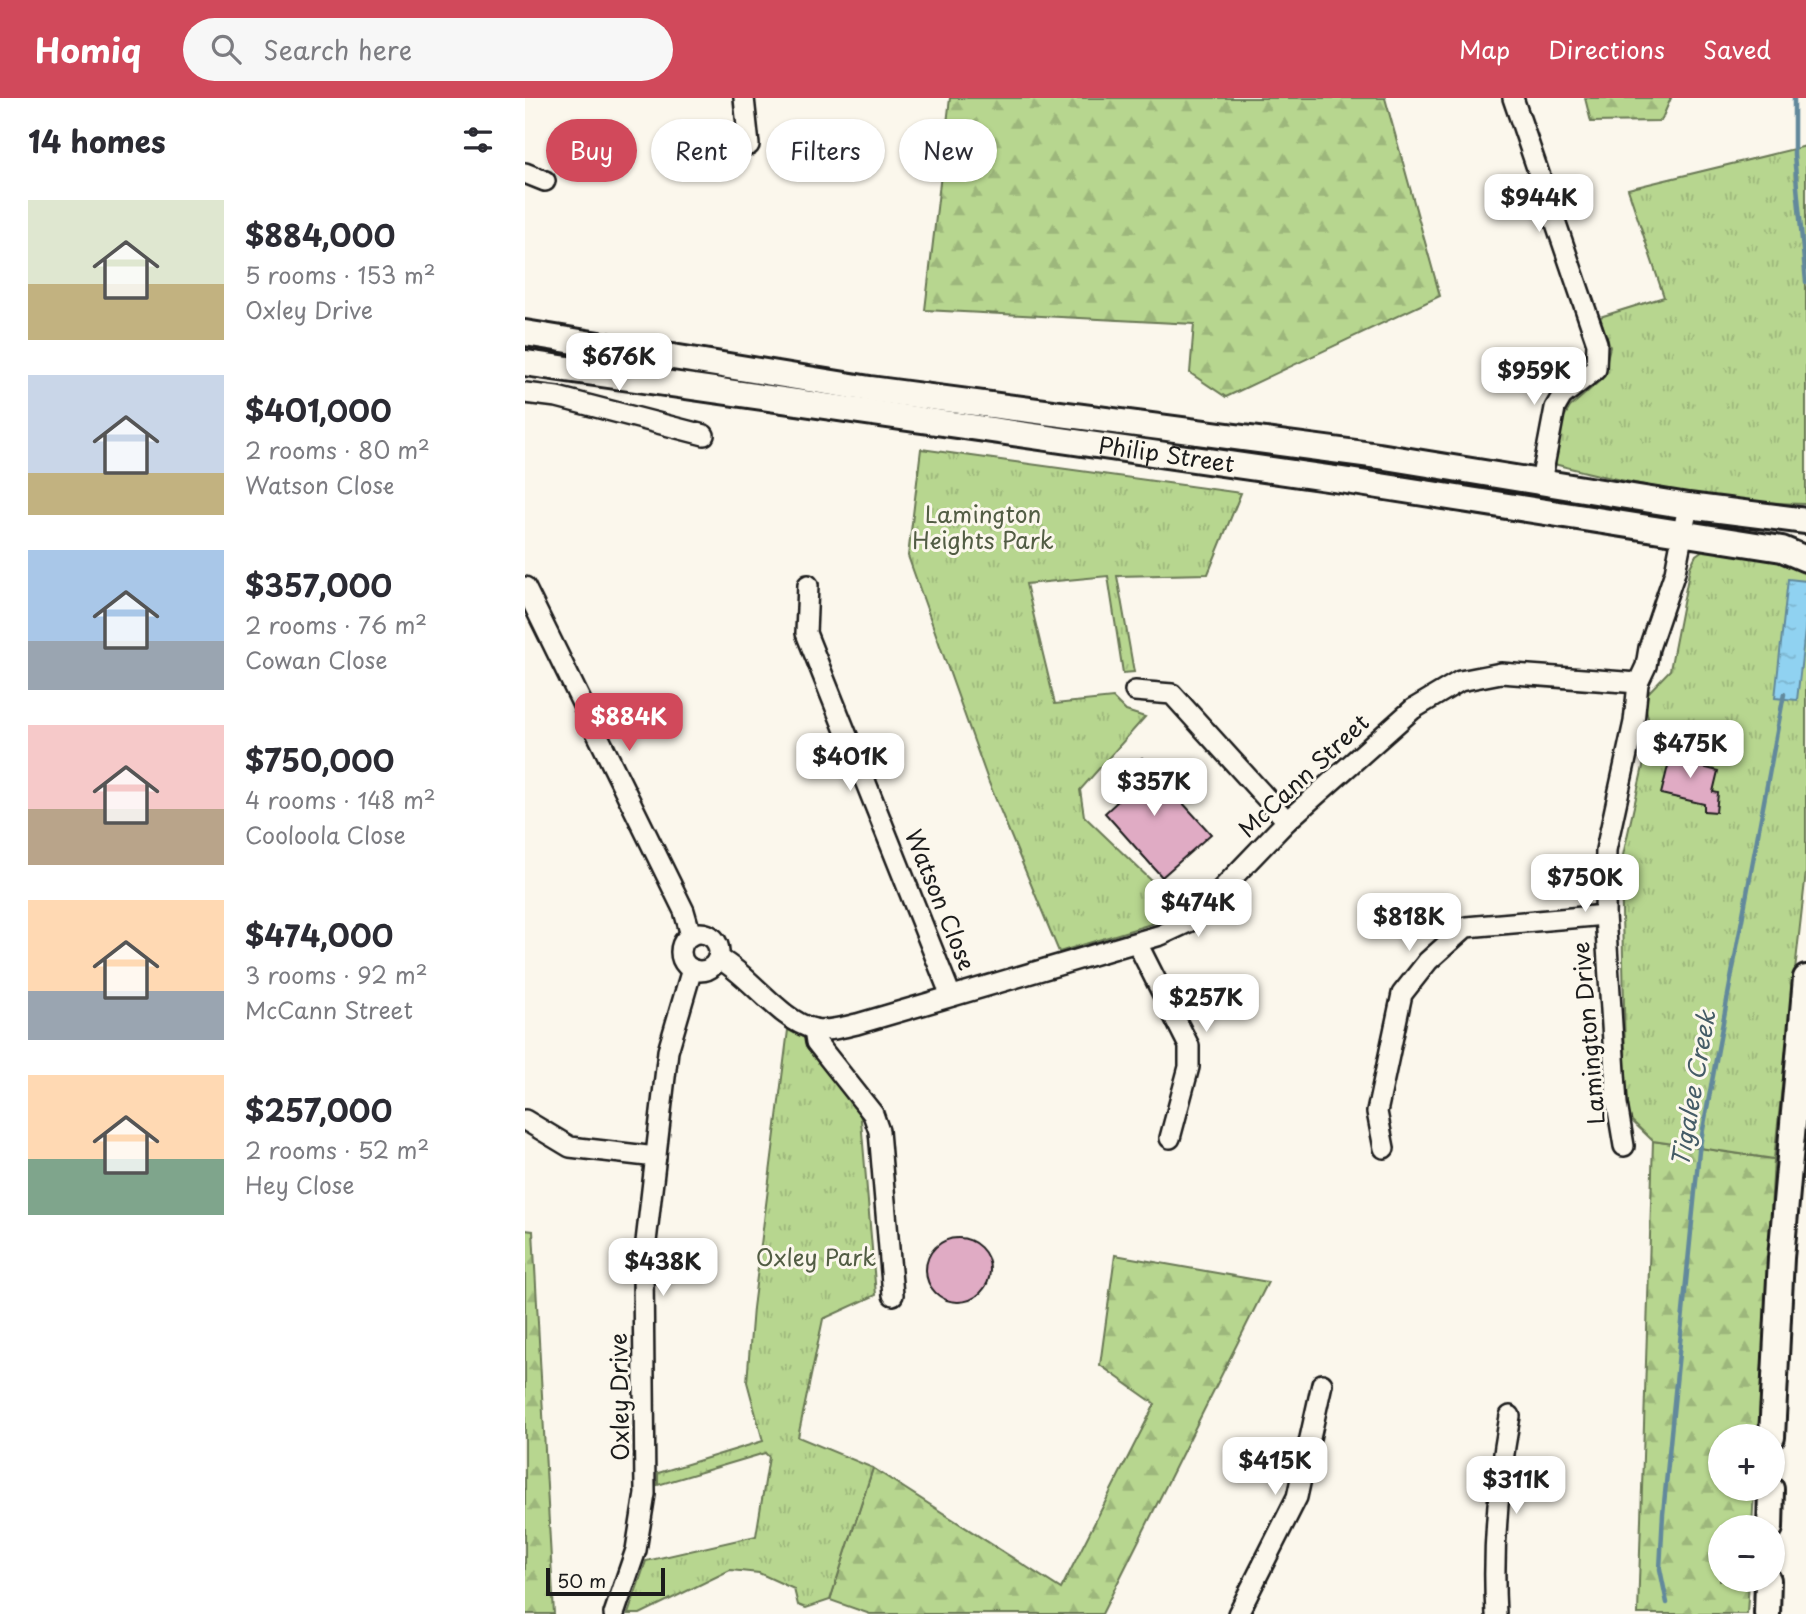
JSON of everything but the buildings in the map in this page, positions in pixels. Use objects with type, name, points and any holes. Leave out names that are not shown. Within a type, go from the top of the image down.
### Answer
[{"type":"main road","name":"Philip Street","points":[[525,333],[870,389],[1215,433],[1688,506],[1806,521]]},
{"type":"main road","name":"Philip Street","points":[[525,363],[1328,478],[1782,549],[1806,559]]},
{"type":"main road","points":[[1773,1424],[1781,1258],[1806,978]]},
{"type":"main road","points":[[1781,1258],[1806,1149]]},
{"type":"main road","points":[[1767,1614],[1768,1592]]},
{"type":"street","points":[[744,98],[746,119]]},
{"type":"street","points":[[1513,98],[1597,343],[1597,369],[1562,396],[1555,408],[1541,482]]},
{"type":"street","points":[[525,173],[545,181]]},
{"type":"street","points":[[525,393],[557,397],[704,435]]},
{"type":"street","name":"Lamington Drive","points":[[1624,1146],[1617,1104],[1605,915],[1606,850],[1633,722],[1638,683],[1646,666],[1688,506]]},
{"type":"street","name":"Watson Close","points":[[808,585],[806,633],[951,996]]},
{"type":"street","points":[[525,587],[684,911],[691,935],[681,953],[686,965],[692,969],[708,969],[718,958]]},
{"type":"street","name":"McCann Street","points":[[814,1029],[857,1024],[1137,943],[1191,920],[1287,821],[1413,709],[1460,681],[1501,673],[1638,683]]},
{"type":"street","points":[[1135,691],[1172,694],[1287,821]]},
{"type":"street","points":[[1384,1149],[1377,1112],[1402,995],[1428,961],[1466,928],[1605,915]]},
{"type":"street","points":[[691,935],[704,933],[715,940],[718,958]]},
{"type":"street","points":[[1137,943],[1189,1046],[1189,1067],[1170,1138]]},
{"type":"street","points":[[718,958],[733,966],[796,1020],[814,1029],[816,1042],[873,1114],[879,1131],[893,1294]]},
{"type":"street","name":"Oxley Drive","points":[[614,1614],[636,1550],[645,1494],[643,1268],[669,1042],[692,969]]},
{"type":"street","points":[[525,1120],[570,1147],[656,1157]]},
{"type":"street","points":[[1238,1614],[1297,1497],[1322,1384]]},
{"type":"street","points":[[1496,1614],[1493,1556],[1497,1487],[1510,1416]]},
{"type":"green space","points":[[950,98],[1385,98],[1440,296],[1226,397],[1190,373],[1194,324],[925,310],[940,182],[997,182],[997,119],[948,119]]},
{"type":"green space","points":[[1585,98],[1671,98],[1661,121],[1591,122]]},
{"type":"green space","points":[[1806,146],[1806,504],[1679,492],[1554,464],[1559,426],[1570,407],[1602,379],[1610,347],[1600,317],[1664,297],[1628,189]]},
{"type":"green space","name":"Lamington Heights Park","points":[[921,449],[1241,493],[1208,574],[1117,576],[1134,672],[1123,673],[1108,576],[1026,584],[1055,704],[1113,698],[1126,711],[1145,717],[1080,790],[1084,816],[1178,906],[1161,921],[1059,952],[989,783],[908,556]]},
{"type":"green space","points":[[1703,550],[1770,557],[1806,571],[1806,872],[1774,1159],[1653,1141],[1632,1121],[1626,1104],[1621,864],[1651,731],[1645,705],[1646,695],[1670,670],[1690,567],[1696,555]]},
{"type":"green space","name":"Oxley Park","points":[[788,1030],[811,1041],[859,1097],[876,1295],[823,1319],[798,1437],[873,1468],[830,1600],[806,1608],[798,1605],[794,1589],[759,1573],[730,1570],[640,1614],[628,1614],[646,1561],[756,1536],[769,1457],[765,1453],[658,1485],[658,1473],[763,1441],[747,1382],[753,1308]]},
{"type":"green space","points":[[1653,1141],[1774,1159],[1759,1424],[1708,1424],[1708,1501],[1753,1501],[1753,1515],[1708,1515],[1708,1592],[1748,1592],[1747,1614],[1638,1614]]},
{"type":"green space","points":[[525,1230],[533,1231],[554,1614],[525,1614]]},
{"type":"green space","points":[[1115,1255],[1268,1282],[1102,1614],[870,1614],[830,1600],[873,1468],[1061,1589],[1155,1404],[1100,1365]]},
{"type":"water","points":[[1788,579],[1806,581],[1806,622],[1797,700],[1775,698]]},
{"type":"waterway","name":"Tigalee Creek","points":[[1794,98],[1794,155],[1806,282]]},
{"type":"waterway","name":"Tigalee Creek","points":[[1667,1603],[1660,1569],[1663,1514],[1699,1151],[1784,694]]}]
